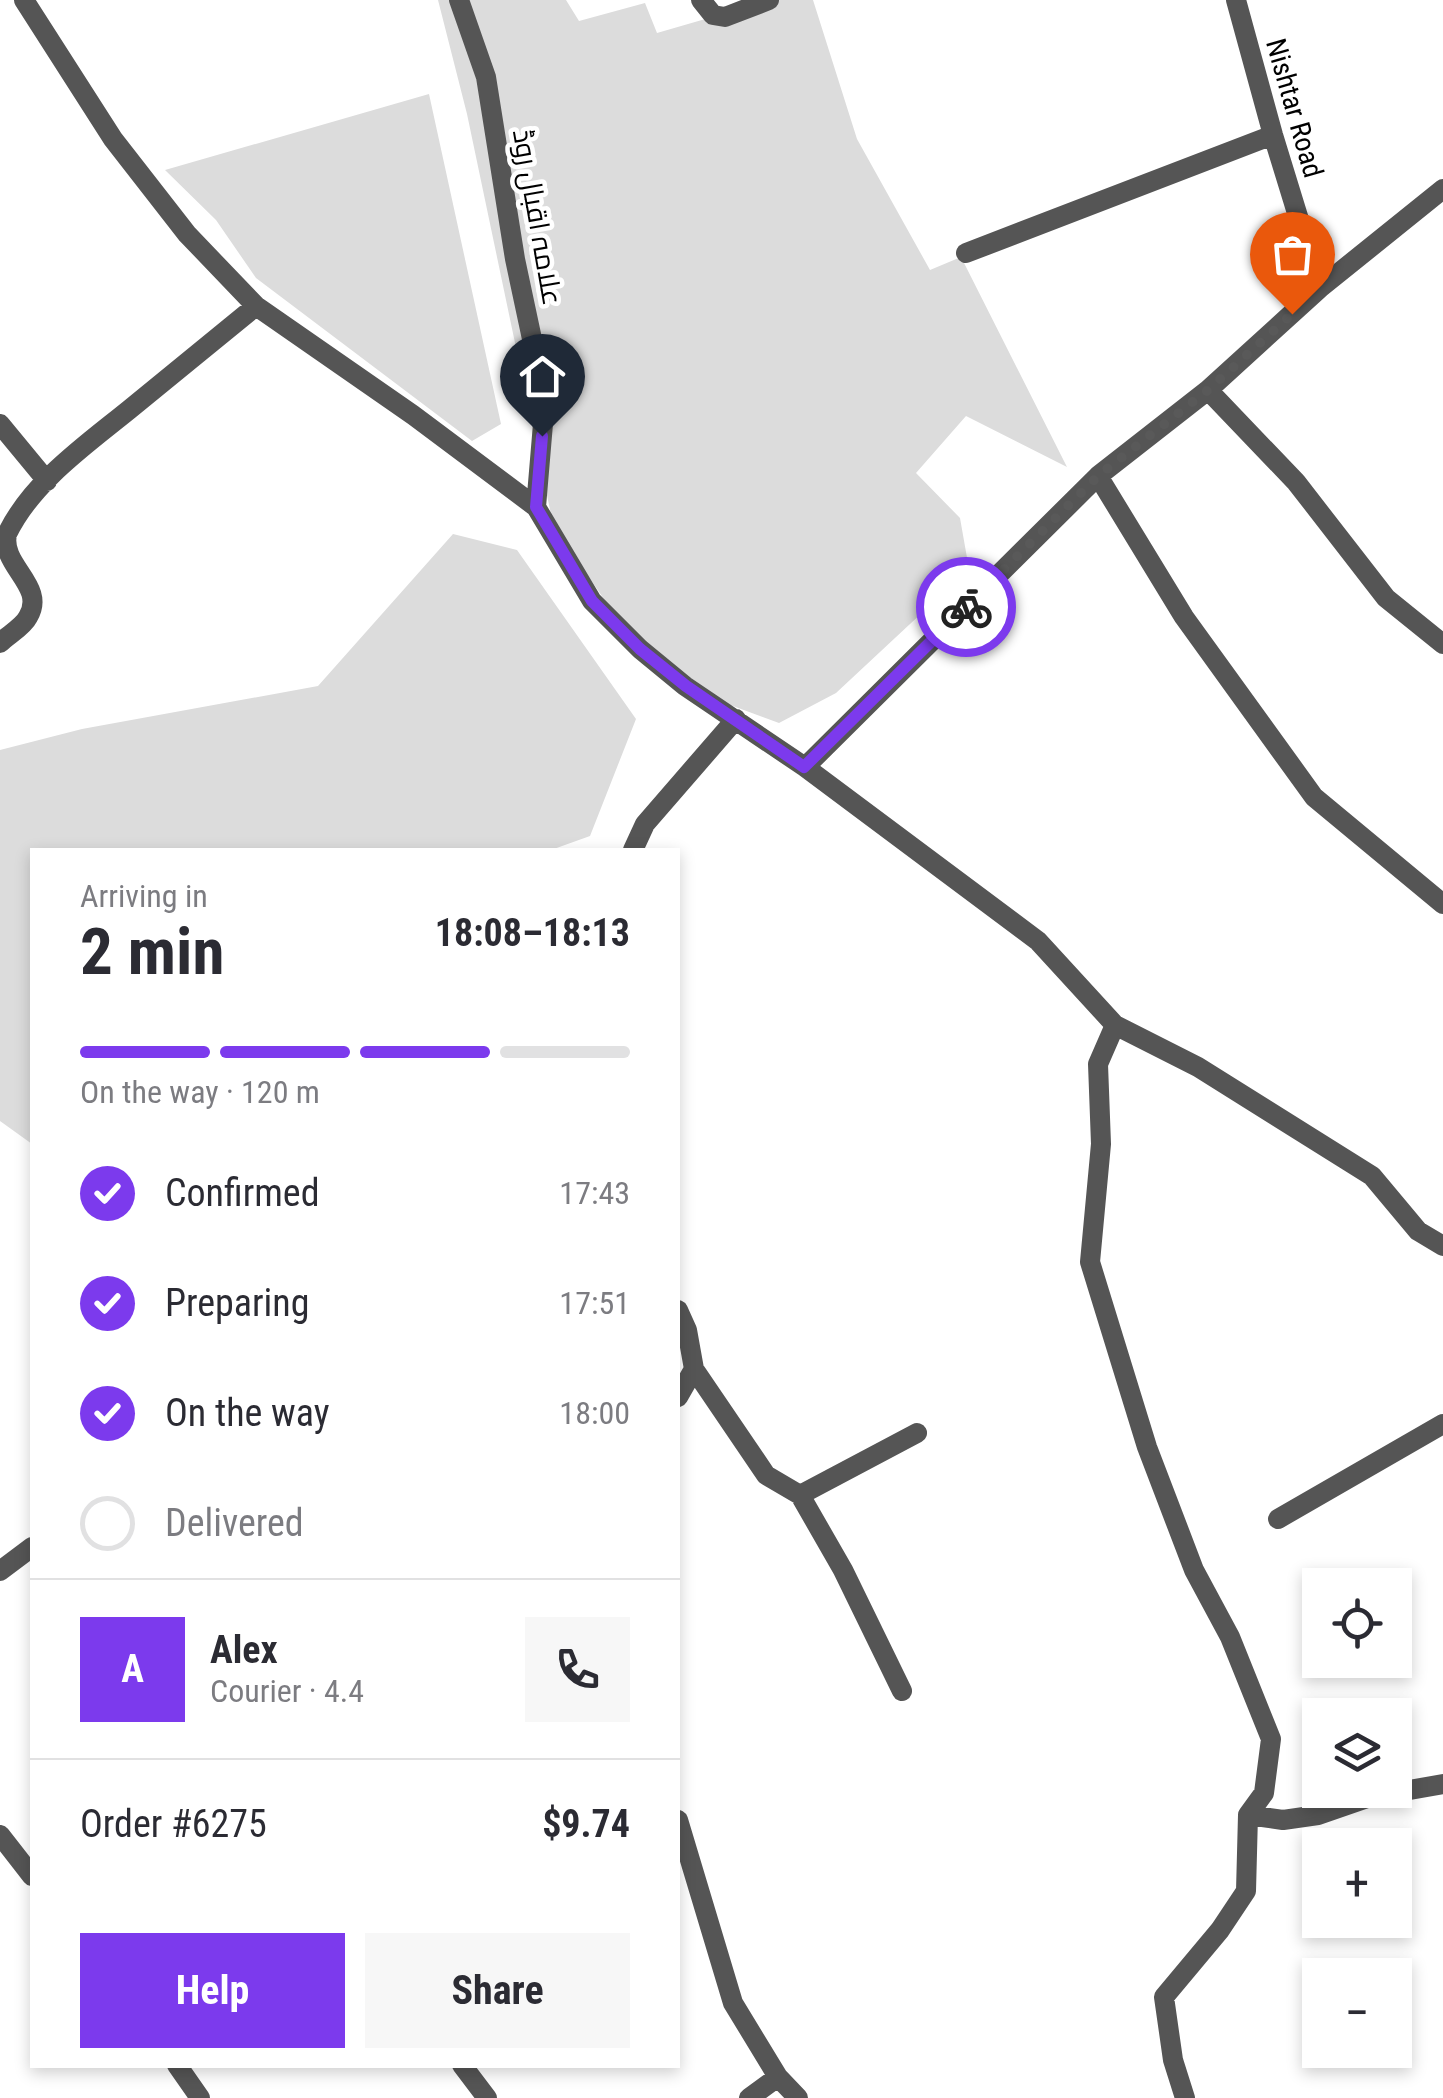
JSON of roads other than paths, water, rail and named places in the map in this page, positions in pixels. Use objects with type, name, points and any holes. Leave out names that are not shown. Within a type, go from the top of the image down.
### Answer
[{"type":"street","points":[[24,0],[113,139],[187,234],[256,306],[413,415],[536,507],[592,601],[640,649],[1038,940],[1115,1025],[1198,1067],[1372,1176],[1418,1231],[1443,1246]]},
{"type":"street","name":"علامہ اقبال روڈ","points":[[459,0],[486,77],[515,259],[545,400],[536,507]]},
{"type":"street","points":[[701,0],[713,15],[725,17],[769,0]]},
{"type":"street","name":"Nishtar Road","points":[[1236,0],[1272,135],[1320,288]]},
{"type":"street","points":[[966,254],[1272,135]]},
{"type":"street","points":[[804,767],[1098,476],[1208,390],[1320,288],[1443,189]]},
{"type":"street","points":[[0,643],[28,618],[33,602],[5,558],[4,538],[46,482],[79,450],[256,306]]},
{"type":"street","points":[[1208,390],[1296,482],[1386,598],[1443,644]]},
{"type":"street","points":[[0,424],[46,482]]},
{"type":"street","points":[[1098,476],[1184,617],[1314,797],[1443,904]]},
{"type":"street","points":[[634,848],[646,824],[736,719]]},
{"type":"street","points":[[1115,1025],[1098,1064],[1101,1144],[1090,1262],[1147,1447],[1194,1570],[1230,1637],[1271,1739],[1264,1793],[1248,1815],[1246,1890],[1220,1930],[1164,1997],[1173,2060],[1184,2098]]},
{"type":"street","points":[[680,1314],[694,1369],[766,1475],[800,1495],[902,1692]]},
{"type":"street","points":[[680,1394],[694,1369]]},
{"type":"street","points":[[1278,1518],[1443,1424]]},
{"type":"street","points":[[800,1495],[918,1433]]},
{"type":"street","points":[[0,1570],[30,1548]]},
{"type":"street","points":[[1248,1815],[1283,1820],[1318,1815],[1370,1797],[1443,1784]]},
{"type":"street","points":[[680,1827],[733,2003],[778,2077],[798,2098]]},
{"type":"street","points":[[0,1836],[30,1874]]},
{"type":"street","points":[[178,2068],[200,2098]]},
{"type":"street","points":[[464,2068],[487,2098]]},
{"type":"street","points":[[749,2098],[778,2077]]}]
